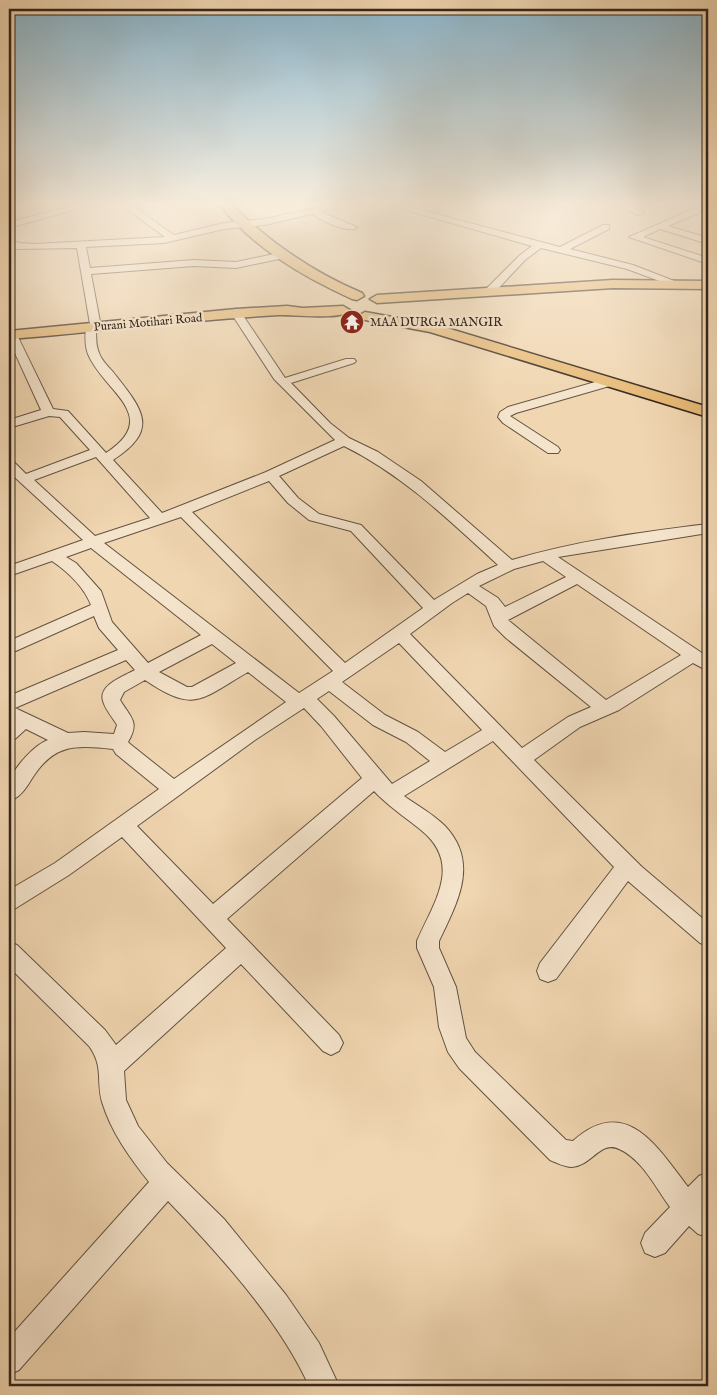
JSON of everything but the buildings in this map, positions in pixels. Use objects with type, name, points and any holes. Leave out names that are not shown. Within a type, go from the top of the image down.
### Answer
[{"type":"main road","points":[[307,270],[323,281],[327,289],[347,303],[354,315],[432,328],[708,412]]},
{"type":"main road","points":[[347,303],[382,304],[490,291],[613,284],[708,285]]},
{"type":"main road","name":"Purani Motihari Road","points":[[10,335],[236,313],[287,310],[303,312],[347,303]]},
{"type":"main road","points":[[365,316],[379,312],[382,304]]},
{"type":"main road","points":[[382,304],[432,328]]},
{"type":"street","points":[[24,479],[119,451],[129,441],[138,425],[137,416],[121,391],[96,360],[92,348],[93,327],[86,271],[98,270]]},
{"type":"street","points":[[490,291],[510,270]]},
{"type":"street","points":[[639,270],[677,284]]},
{"type":"street","points":[[236,313],[283,382],[344,441],[374,455],[412,480],[509,566]]},
{"type":"street","points":[[10,335],[48,412]]},
{"type":"street","points":[[283,382],[350,361]]},
{"type":"street","points":[[553,450],[507,420],[504,415],[512,410],[609,382]]},
{"type":"street","points":[[9,424],[48,412],[64,414],[158,518]]},
{"type":"street","points":[[9,570],[183,511],[271,475],[344,441]]},
{"type":"street","points":[[9,465],[92,541],[248,664],[301,700],[335,728],[374,778],[390,795],[431,826],[448,845],[452,861],[450,895],[428,941],[428,948],[445,987],[451,1027],[456,1044],[467,1060],[560,1151],[570,1154],[579,1153],[585,1145],[600,1135],[614,1134],[628,1139],[644,1150],[698,1216]]},
{"type":"street","points":[[271,475],[287,493],[314,516],[323,521],[343,523],[356,528],[433,609]]},
{"type":"street","points":[[183,511],[344,672]]},
{"type":"street","points":[[9,901],[62,869],[173,789],[468,586],[509,566],[545,555],[584,547],[708,528]]},
{"type":"street","points":[[53,555],[71,567],[88,586],[95,595],[105,624],[146,672],[175,690],[185,694],[195,694],[248,664]]},
{"type":"street","points":[[522,758],[574,722],[605,709],[701,660],[545,555]]},
{"type":"street","points":[[499,617],[578,577]]},
{"type":"street","points":[[468,586],[492,602],[497,608],[500,622],[512,634],[605,709]]},
{"type":"street","points":[[10,645],[99,608]]},
{"type":"street","points":[[400,634],[627,866],[708,936]]},
{"type":"street","points":[[119,742],[126,730],[126,725],[111,700],[112,693],[118,687],[213,636]]},
{"type":"street","points":[[9,703],[130,652]]},
{"type":"street","points":[[329,682],[379,720],[412,737],[444,762]]},
{"type":"street","points":[[9,734],[17,716],[65,740]]},
{"type":"street","points":[[390,795],[495,731]]},
{"type":"street","points":[[9,793],[19,784],[33,761],[42,752],[65,740],[77,738],[119,742]]},
{"type":"street","points":[[119,742],[123,749],[173,789]]},
{"type":"street","points":[[212,918],[374,778]]},
{"type":"street","points":[[123,825],[331,1043]]},
{"type":"street","points":[[548,971],[627,866]]},
{"type":"street","points":[[111,1066],[242,949]]},
{"type":"street","points":[[9,952],[97,1038],[106,1050],[111,1066],[117,1110],[140,1151],[167,1182],[214,1229],[276,1305],[309,1353],[324,1386]]},
{"type":"street","points":[[9,1360],[167,1182]]},
{"type":"street","points":[[656,1243],[698,1216],[708,1185]]},
{"type":"place","name":"MAA DURGA MANGIR","points":[[352,322]]}]
